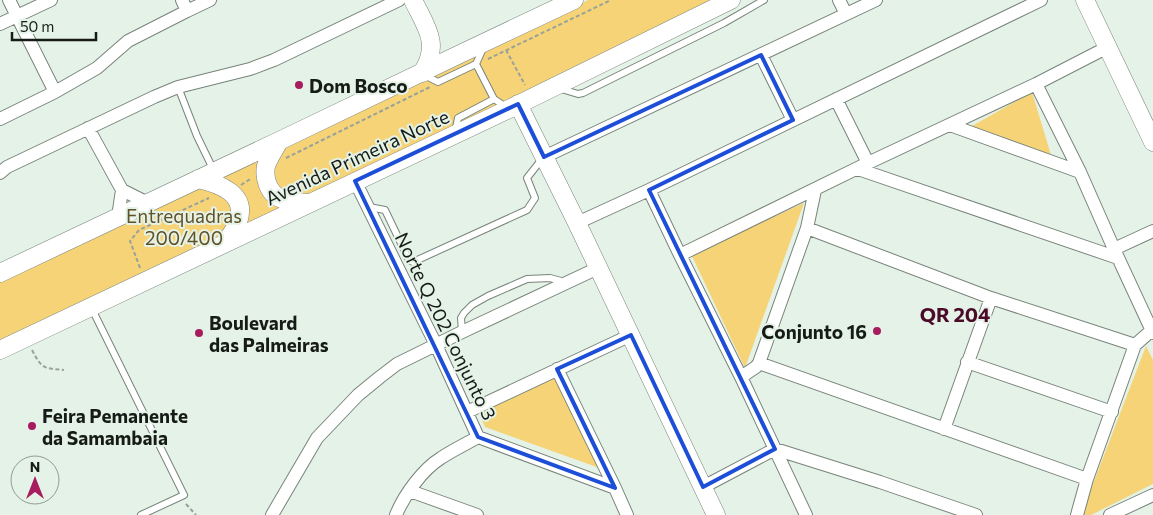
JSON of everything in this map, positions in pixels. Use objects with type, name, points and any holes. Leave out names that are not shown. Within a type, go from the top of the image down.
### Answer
[{"type":"main road","points":[[413,0],[431,38],[432,49],[425,78]]},
{"type":"main road","points":[[0,272],[214,171],[425,78],[458,55],[574,0]]},
{"type":"main road","name":"Avenida Primeira Norte","points":[[0,350],[513,107],[731,0]]},
{"type":"main road","points":[[1084,0],[1153,142]]},
{"type":"main road","points":[[431,38],[442,48],[458,55]]},
{"type":"main road","points":[[513,107],[544,156],[716,515]]},
{"type":"main road","points":[[280,141],[266,168],[265,176],[268,185],[272,192],[280,198],[290,202],[310,203]]},
{"type":"main road","points":[[198,179],[216,183],[228,190],[233,194],[237,202],[240,210],[238,221],[226,243]]},
{"type":"street","points":[[9,0],[55,92]]},
{"type":"street","points":[[0,24],[51,0]]},
{"type":"street","points":[[0,119],[98,68],[128,41],[185,6],[210,0]]},
{"type":"street","points":[[0,173],[6,167],[154,96],[178,87],[250,69],[274,60],[400,0]]},
{"type":"street","points":[[840,0],[846,14]]},
{"type":"street","points":[[544,156],[876,0]]},
{"type":"street","points":[[577,223],[1041,0]]},
{"type":"street","points":[[680,255],[1108,48]]},
{"type":"street","points":[[762,55],[793,120]]},
{"type":"street","points":[[1036,84],[1080,172],[1152,332],[1135,345],[1087,480],[1077,515]]},
{"type":"street","points":[[836,100],[863,166],[1116,254]]},
{"type":"street","points":[[950,125],[1080,172]]},
{"type":"street","points":[[88,128],[122,190],[148,203]]},
{"type":"street","name":"Norte Q 202 Conjunto 3","points":[[355,181],[436,345],[478,437],[439,458],[422,474],[396,515]]},
{"type":"street","points":[[118,217],[122,190]]},
{"type":"street","points":[[649,190],[806,515]]},
{"type":"street","points":[[741,378],[756,368],[759,363],[807,228],[815,190]]},
{"type":"street","points":[[807,228],[991,298],[1135,345]]},
{"type":"street","points":[[1116,254],[1153,231]]},
{"type":"street","points":[[272,515],[282,495],[318,438],[358,395],[397,364],[598,268]]},
{"type":"street","points":[[944,429],[991,298]]},
{"type":"street","points":[[466,412],[631,335]]},
{"type":"street","points":[[967,362],[1112,412]]},
{"type":"street","points":[[759,363],[1087,480]]},
{"type":"street","points":[[557,369],[627,515]]},
{"type":"street","points":[[478,437],[615,488]]},
{"type":"street","points":[[703,487],[775,450],[880,482],[976,515]]},
{"type":"street","points":[[410,491],[477,515]]},
{"type":"street","points":[[282,495],[282,515]]},
{"type":"street","points":[[1110,515],[1153,495]]},
{"type":"lane","points":[[555,86],[573,93],[583,93],[724,23],[764,0]]},
{"type":"lane","points":[[425,78],[438,82],[476,65],[485,43]]},
{"type":"lane","points":[[476,65],[494,99],[513,107]]},
{"type":"lane","points":[[178,87],[197,136],[214,171]]},
{"type":"lane","points":[[455,134],[458,118],[494,99]]},
{"type":"lane","points":[[368,207],[385,210],[409,260],[413,262],[527,210],[535,198],[527,178],[544,156]]},
{"type":"lane","points":[[462,332],[461,318],[464,313],[472,305],[494,293],[527,279],[540,277],[566,282]]},
{"type":"lane","points":[[90,306],[184,498],[141,515]]},
{"type":"path","points":[[476,65],[610,0]]},
{"type":"path","points":[[503,44],[524,85]]},
{"type":"path","points":[[145,282],[130,241],[139,230],[228,190],[237,188],[266,168],[425,78]]},
{"type":"path","points":[[35,355],[45,368],[64,370]]},
{"type":"path","points":[[184,498],[196,515]]},
{"type":"highlighted area","points":[[761,55],[793,120],[649,190],[775,449],[703,487],[631,335],[557,369],[615,488],[478,437],[355,181],[518,104],[544,157]]},
{"type":"green space","name":"Entrequadras 200/400","points":[[588,0],[715,0],[0,344],[0,280],[450,68]]},
{"type":"green space","points":[[1032,92],[1051,155],[972,126]]},
{"type":"green space","points":[[804,203],[745,368],[691,254]]},
{"type":"green space","points":[[1146,346],[1153,360],[1153,484],[1091,515],[1081,515]]},
{"type":"green space","points":[[558,372],[605,470],[485,427],[476,408]]},
{"type":"place","name":"Dom Bosco","points":[[299,85]]},
{"type":"place","name":"Conjunto 16","points":[[877,331]]},
{"type":"place","name":"Boulevard das Palmeiras","points":[[199,333]]},
{"type":"place","name":"Feira Pemanente da Samambaia","points":[[32,426]]},
{"type":"district","name":"QR 204","points":[[955,314]]}]
